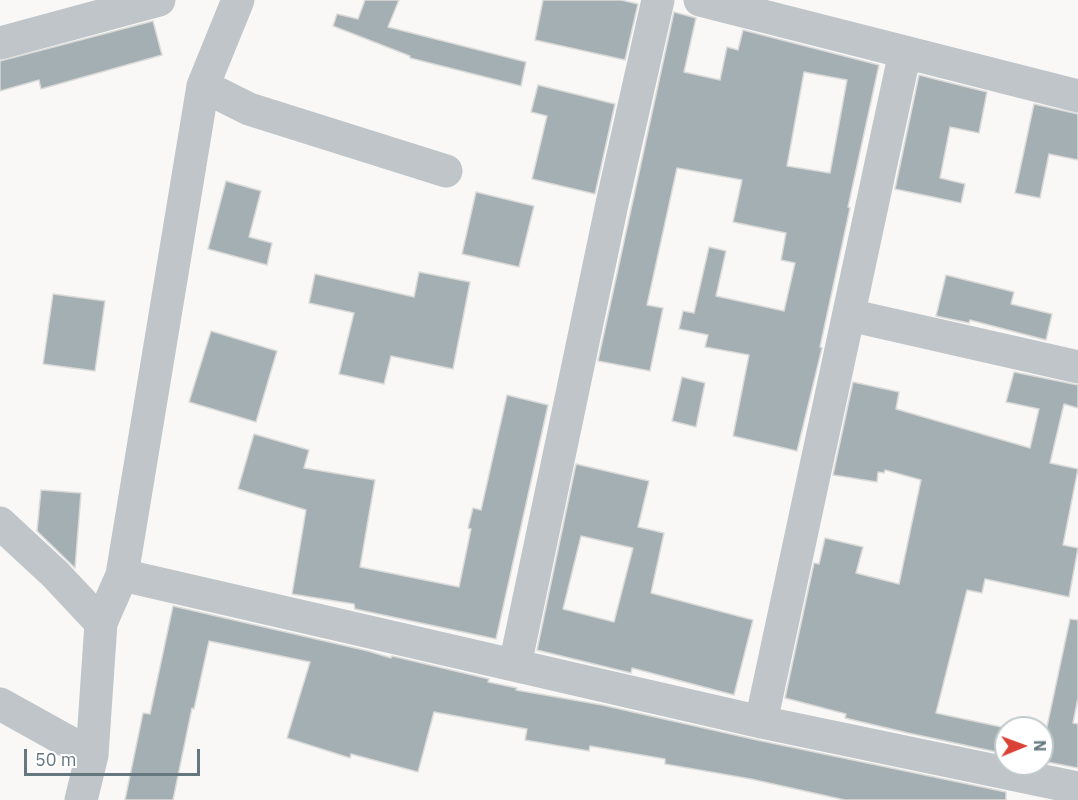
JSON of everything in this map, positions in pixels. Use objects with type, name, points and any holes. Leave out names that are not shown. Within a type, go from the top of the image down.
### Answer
[{"type":"street","points":[[0,43],[159,0]]},
{"type":"street","points":[[81,800],[92,755],[101,623],[122,574],[203,86],[238,0]]},
{"type":"street","points":[[515,665],[612,204],[658,0]]},
{"type":"street","points":[[700,0],[1078,96]]},
{"type":"street","points":[[761,722],[905,52]]},
{"type":"street","points":[[203,86],[249,109],[446,171]]},
{"type":"street","points":[[849,315],[1078,367]]},
{"type":"street","points":[[0,523],[56,574],[101,623]]},
{"type":"street","points":[[122,574],[761,722],[1078,788]]},
{"type":"street","points":[[0,704],[92,755]]},
{"type":"building","points":[[365,0],[399,0],[388,27],[526,62],[521,86],[410,58],[410,56],[333,26],[337,14],[358,19]]},
{"type":"building","points":[[543,0],[621,0],[638,4],[625,60],[535,40]]},
{"type":"building","points":[[674,12],[696,18],[684,72],[720,80],[727,47],[738,50],[743,30],[879,65],[848,207],[850,208],[820,347],[822,348],[797,451],[733,436],[749,355],[705,347],[708,335],[679,329],[683,311],[694,313],[709,247],[726,251],[716,296],[784,311],[795,263],[781,260],[786,233],[733,222],[742,180],[677,168],[647,305],[663,308],[650,371],[598,361]],"holes":[[[804,72],[847,80],[830,173],[787,166]]]},
{"type":"building","points":[[153,21],[162,55],[41,89],[39,80],[0,91],[0,61]]},
{"type":"building","points":[[919,75],[987,92],[979,133],[950,127],[940,178],[965,184],[961,203],[895,189]]},
{"type":"building","points":[[538,85],[615,104],[595,194],[532,179],[547,116],[531,112]]},
{"type":"building","points":[[1034,104],[1078,114],[1078,160],[1049,154],[1040,198],[1015,193]]},
{"type":"building","points":[[226,181],[261,191],[249,237],[272,243],[267,265],[208,249]]},
{"type":"building","points":[[476,192],[534,206],[519,267],[462,254]]},
{"type":"building","points":[[419,272],[470,282],[453,369],[391,356],[384,384],[339,374],[354,313],[309,303],[315,274],[414,297]]},
{"type":"building","points":[[946,275],[1014,292],[1011,304],[1052,314],[1046,340],[970,320],[969,323],[936,316]]},
{"type":"building","points":[[53,294],[105,301],[95,371],[43,364]]},
{"type":"building","points":[[211,331],[277,351],[256,422],[189,402]]},
{"type":"building","points":[[1014,372],[1078,385],[1078,408],[1064,404],[1050,463],[1078,469],[1063,545],[1078,548],[1069,597],[985,579],[982,593],[967,590],[936,713],[994,725],[994,751],[845,718],[846,714],[785,698],[814,563],[819,564],[825,538],[863,547],[856,573],[899,584],[921,480],[885,470],[884,473],[878,472],[877,482],[833,475],[853,382],[899,392],[896,409],[1030,448],[1039,409],[1006,402]]},
{"type":"building","points":[[682,377],[705,383],[696,427],[672,421]]},
{"type":"building","points":[[507,395],[548,405],[496,639],[355,609],[354,604],[292,594],[306,510],[238,489],[254,434],[309,450],[304,468],[375,480],[360,567],[459,587],[473,508],[481,510]]},
{"type":"building","points":[[576,464],[649,481],[638,527],[664,533],[651,593],[753,620],[734,695],[632,668],[631,673],[537,650]],"holes":[[[581,536],[633,548],[614,622],[563,609]]]},
{"type":"building","points":[[41,490],[81,493],[75,568],[37,531]]},
{"type":"building","points":[[173,606],[489,679],[488,682],[517,688],[516,690],[602,705],[1006,792],[1006,800],[845,800],[751,779],[665,764],[665,759],[590,746],[589,751],[525,740],[527,729],[434,712],[418,772],[351,754],[350,758],[287,738],[310,662],[209,641],[173,800],[125,800],[143,713],[150,714]]},
{"type":"building","points":[[1070,619],[1078,620],[1078,698],[1073,723],[1078,724],[1078,768],[1054,763],[1054,716],[1049,716]]}]
